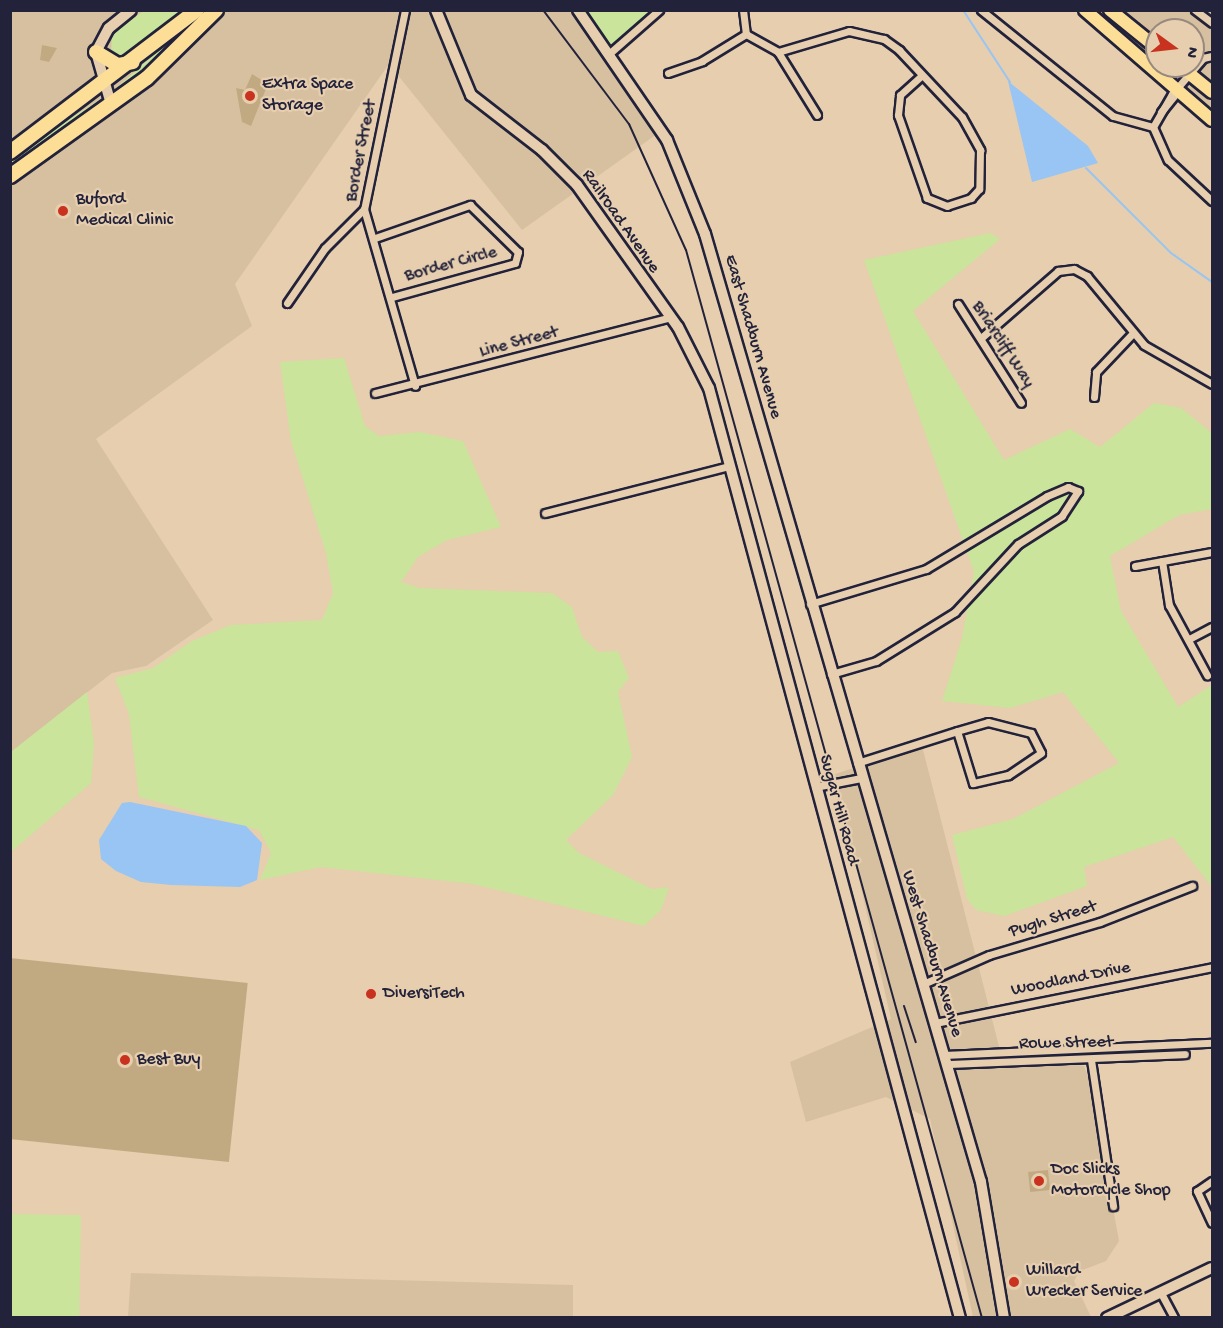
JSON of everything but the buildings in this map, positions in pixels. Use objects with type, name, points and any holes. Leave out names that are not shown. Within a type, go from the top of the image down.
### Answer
[{"type":"highway","points":[[10,152],[138,60],[197,10]]},
{"type":"highway","points":[[10,176],[111,104],[182,49],[216,10]]},
{"type":"highway","points":[[96,52],[118,64],[138,60]]},
{"type":"main road","points":[[1085,10],[1212,120]]},
{"type":"main road","points":[[1110,10],[1145,38]]},
{"type":"main road","points":[[1194,78],[1212,93]]},
{"type":"street","points":[[111,104],[96,52],[108,28],[131,10]]},
{"type":"street","name":"Border Street","points":[[405,10],[364,209],[375,238],[415,386]]},
{"type":"street","name":"Railroad Avenue","points":[[436,10],[471,95],[542,150],[577,185],[670,317]]},
{"type":"street","name":"East Shadburn Avenue","points":[[578,10],[611,52],[667,140],[705,234],[810,604]]},
{"type":"street","points":[[611,52],[659,10]]},
{"type":"street","points":[[743,10],[746,34]]},
{"type":"street","points":[[981,10],[1113,116],[1153,127]]},
{"type":"street","points":[[1195,10],[1212,23]]},
{"type":"street","points":[[778,52],[849,31],[864,33],[899,50],[962,117],[980,150],[979,189],[971,198],[947,206],[927,198],[898,115],[900,95],[921,76]]},
{"type":"street","points":[[746,34],[778,52],[801,85],[817,115]]},
{"type":"street","points":[[668,73],[696,63],[746,34]]},
{"type":"street","points":[[1153,127],[1161,112],[1188,78]]},
{"type":"street","points":[[1153,127],[1168,160],[1212,201]]},
{"type":"street","name":"Border Circle","points":[[375,238],[470,205],[518,252],[515,263],[392,297]]},
{"type":"street","points":[[287,303],[325,248],[364,209]]},
{"type":"street","points":[[981,338],[1066,268],[1087,276],[1132,334],[1162,357],[1212,384]]},
{"type":"street","name":"Briarcliff Way","points":[[958,304],[1021,403]]},
{"type":"street","name":"Line Street","points":[[375,393],[415,386],[670,317]]},
{"type":"street","name":"Sugar Hill Road","points":[[670,317],[709,388],[960,1317]]},
{"type":"street","points":[[1094,397],[1096,372],[1132,334]]},
{"type":"street","points":[[545,513],[729,466]]},
{"type":"street","points":[[810,604],[927,569],[1047,496],[1068,487],[1078,491],[1062,516],[1018,543],[955,612],[876,661],[831,674]]},
{"type":"street","points":[[1135,566],[1212,552]]},
{"type":"street","points":[[1162,561],[1169,605],[1207,675]]},
{"type":"street","name":"West Shadburn Avenue","points":[[810,604],[946,1060],[989,1213],[1004,1317]]},
{"type":"street","points":[[1189,639],[1212,627]]},
{"type":"street","points":[[857,763],[957,731],[1008,723],[1031,733],[1041,753],[1008,775],[973,783],[957,731]]},
{"type":"street","points":[[815,787],[861,778]]},
{"type":"street","name":"Pugh Street","points":[[923,984],[989,955],[1100,922],[1192,886]]},
{"type":"street","name":"Woodland Drive","points":[[935,1023],[1212,967]]},
{"type":"street","points":[[946,1060],[1212,1043]]},
{"type":"street","name":"Rowe Street","points":[[946,1060],[1091,1060],[1185,1054]]},
{"type":"street","points":[[1091,1060],[1113,1206]]},
{"type":"street","points":[[1212,1181],[1197,1191],[1212,1223]]},
{"type":"street","points":[[1107,1317],[1162,1295],[1212,1268]]},
{"type":"street","points":[[1162,1295],[1174,1317]]},
{"type":"shaded area","points":[[11,11],[576,11],[657,134],[522,230],[389,64],[235,284],[252,326],[96,439],[213,620],[146,666],[112,673],[11,752]]},
{"type":"shaded area","points":[[1078,11],[1212,11],[1212,129],[1155,78],[1205,78],[1205,18],[1145,18],[1145,69]]},
{"type":"shaded area","points":[[922,746],[1002,1058],[1084,1066],[1090,1082],[1119,1241],[1106,1261],[1080,1271],[1074,1281],[1091,1317],[973,1317],[930,1119],[886,1097],[806,1122],[790,1062],[891,1019],[835,774]]},
{"type":"shaded area","points":[[131,1273],[573,1285],[573,1317],[128,1317]]},
{"type":"green space","points":[[143,11],[185,11],[123,57],[111,54],[112,35]]},
{"type":"green space","points":[[203,11],[211,11],[200,25],[124,89],[114,90]]},
{"type":"green space","points":[[576,11],[660,11],[602,55]]},
{"type":"green space","points":[[100,99],[95,106],[11,171],[11,158]]},
{"type":"green space","points":[[990,233],[1000,239],[913,311],[1004,460],[1070,429],[1100,447],[1154,403],[1181,408],[1212,433],[1212,509],[1179,515],[1110,556],[1121,611],[1178,707],[1212,685],[1212,887],[1173,837],[1084,867],[1087,886],[1004,916],[976,910],[967,899],[952,835],[1013,819],[1119,763],[1063,692],[1010,708],[942,701],[962,638],[974,572],[864,260]]},
{"type":"green space","points":[[344,358],[365,426],[379,436],[420,432],[463,441],[501,527],[447,540],[418,557],[401,582],[420,588],[552,593],[572,607],[582,637],[598,652],[618,651],[629,678],[618,692],[632,757],[613,795],[566,840],[579,853],[652,889],[669,887],[661,910],[644,926],[473,884],[321,867],[260,880],[271,853],[259,830],[139,797],[129,714],[115,678],[153,668],[192,641],[231,625],[322,620],[333,593],[326,553],[291,441],[280,362]]},
{"type":"green space","points":[[87,692],[94,744],[91,783],[11,852],[11,752]]},
{"type":"green space","points":[[11,1214],[81,1215],[79,1318],[10,1317]]},
{"type":"water","points":[[1008,81],[1088,146],[1098,163],[1032,182]]},
{"type":"water","points":[[130,802],[246,826],[262,843],[257,880],[240,887],[171,885],[141,882],[116,871],[101,859],[99,840],[122,803]]},
{"type":"waterway","points":[[963,10],[1010,82]]},
{"type":"waterway","points":[[1086,168],[1171,253],[1212,282]]},
{"type":"railway","points":[[543,10],[629,124],[686,250],[982,1318]]},
{"type":"railway","points":[[904,1006],[916,1042]]},
{"type":"place","name":"Extra Space Storage","points":[[250,96]]},
{"type":"place","name":"Buford Medical Clinic","points":[[63,211]]},
{"type":"place","name":"DiversiTech","points":[[371,994]]},
{"type":"place","name":"Best Buy","points":[[125,1060]]},
{"type":"place","name":"Doc Slicks Motorcycle Shop","points":[[1039,1181]]},
{"type":"place","name":"Willard Wrecker Service","points":[[1014,1282]]}]
